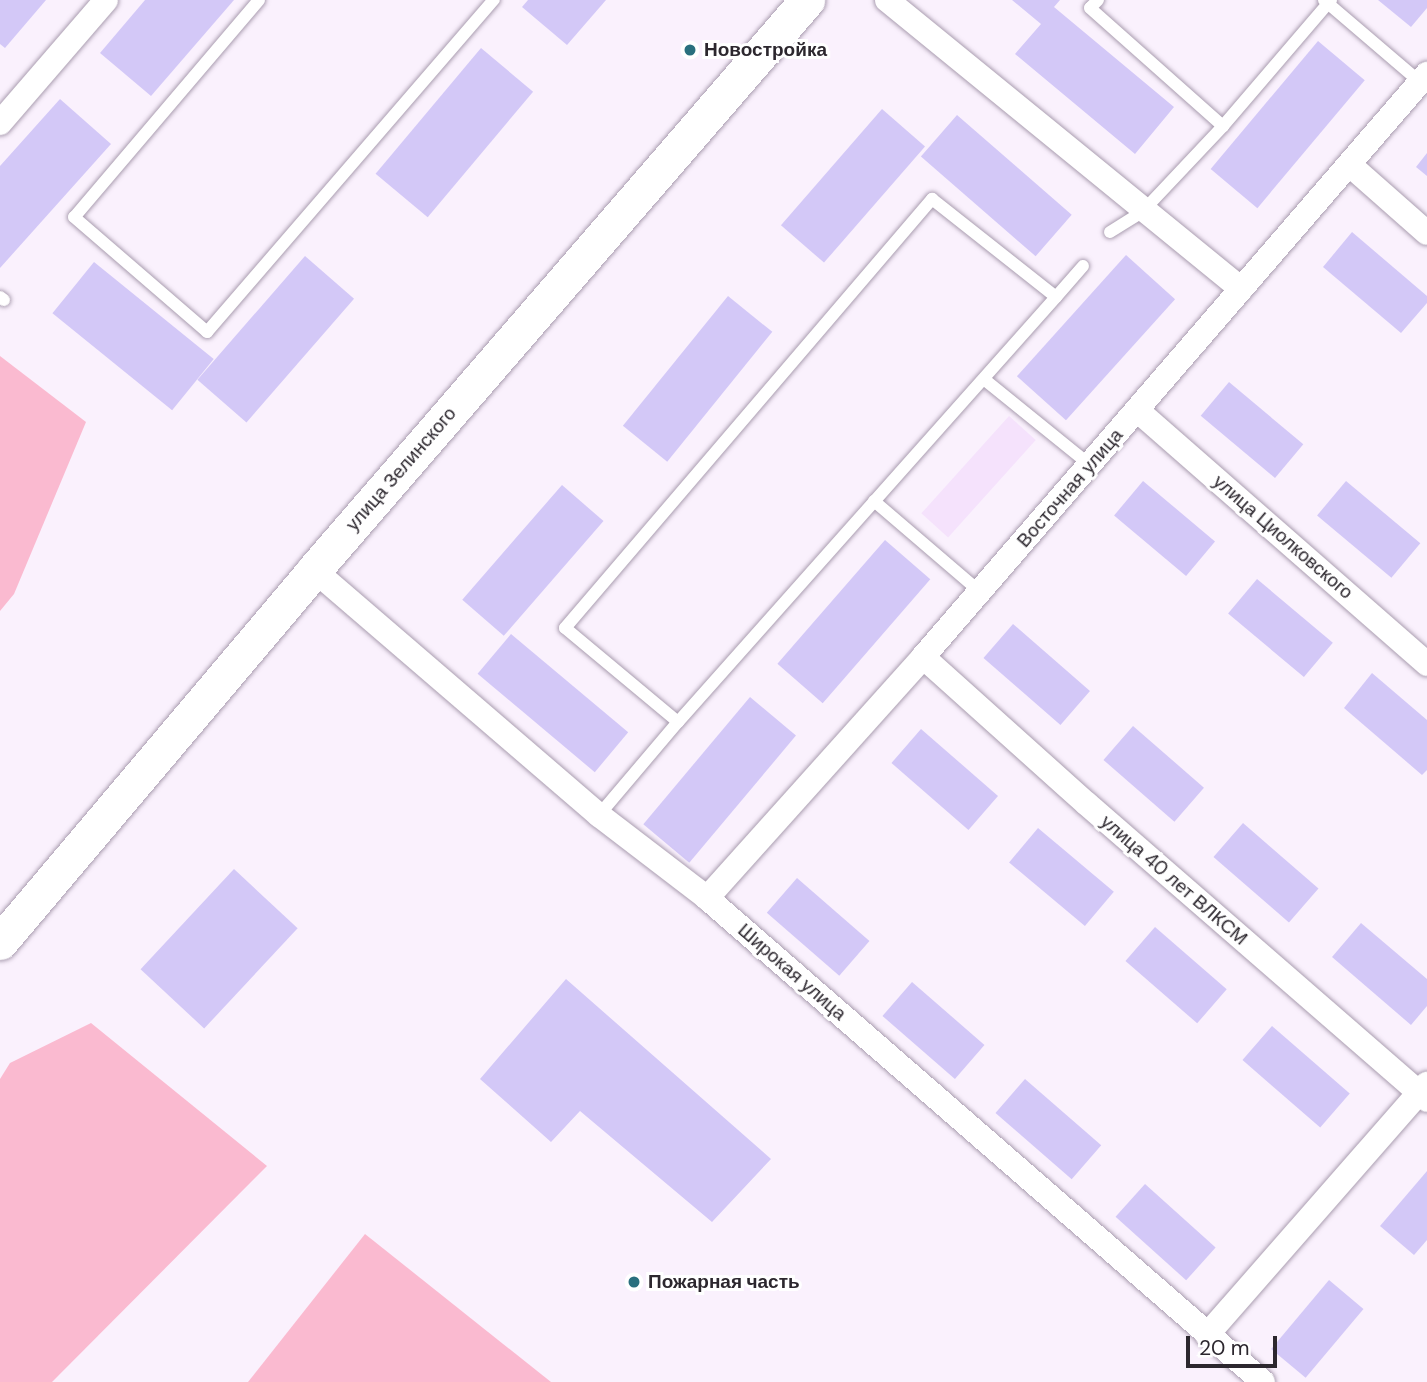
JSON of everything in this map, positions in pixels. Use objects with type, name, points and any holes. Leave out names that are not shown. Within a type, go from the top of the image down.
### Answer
[{"type":"main road","name":"улица Зелинского","points":[[0,942],[314,570],[807,0]]},
{"type":"street","points":[[0,123],[106,0]]},
{"type":"street","points":[[887,0],[1241,289]]},
{"type":"street","name":"Восточная улица","points":[[707,898],[1090,466],[1241,289],[1351,166],[1423,78]]},
{"type":"street","points":[[1351,166],[1427,233]]},
{"type":"street","name":"улица Циолковского","points":[[1138,411],[1427,664]]},
{"type":"street","name":"Широкая улица","points":[[314,570],[599,815],[707,898],[1263,1382]]},
{"type":"street","name":"улица 40 лет ВЛКСМ","points":[[923,657],[1097,813],[1424,1092]]},
{"type":"street","points":[[1207,1335],[1424,1092]]},
{"type":"lane","points":[[259,0],[74,218],[207,332],[495,0]]},
{"type":"lane","points":[[1098,0],[1090,8],[1223,127]]},
{"type":"lane","points":[[1110,232],[1143,211],[1223,127],[1328,1],[1423,78]]},
{"type":"lane","points":[[678,722],[565,628],[933,199],[1056,297]]},
{"type":"lane","points":[[599,815],[678,722],[985,380],[1083,266]]},
{"type":"lane","points":[[985,380],[1090,466]]},
{"type":"lane","points":[[874,501],[979,591]]},
{"type":"shaded area","points":[[0,356],[86,422],[14,594],[0,611]]},
{"type":"shaded area","points":[[1009,416],[1036,440],[948,537],[921,513]]},
{"type":"shaded area","points":[[91,1023],[267,1166],[52,1382],[0,1382],[0,1079],[10,1063]]},
{"type":"shaded area","points":[[365,1234],[551,1382],[248,1382]]},
{"type":"building","points":[[0,0],[46,0],[5,48],[0,44]]},
{"type":"building","points":[[145,0],[234,0],[151,96],[100,53]]},
{"type":"building","points":[[528,0],[606,0],[567,45],[522,7]]},
{"type":"building","points":[[1012,0],[1060,0],[1054,7],[1174,107],[1135,154],[1015,54],[1041,24]]},
{"type":"building","points":[[1378,0],[1427,0],[1427,8],[1411,27]]},
{"type":"building","points":[[1318,41],[1365,80],[1257,208],[1211,169]]},
{"type":"building","points":[[481,48],[533,92],[428,217],[376,174]]},
{"type":"building","points":[[60,99],[111,144],[0,268],[0,166]]},
{"type":"building","points":[[882,109],[925,146],[824,263],[781,225]]},
{"type":"building","points":[[957,115],[1072,215],[1036,256],[921,157]]},
{"type":"building","points":[[1427,153],[1427,176],[1416,167]]},
{"type":"building","points":[[1352,232],[1427,296],[1427,303],[1401,333],[1323,267]]},
{"type":"building","points":[[1126,255],[1175,299],[1066,420],[1017,376]]},
{"type":"building","points":[[305,256],[354,299],[246,422],[197,380]]},
{"type":"building","points":[[94,262],[214,359],[172,410],[52,313]]},
{"type":"building","points":[[728,296],[772,332],[667,462],[623,426]]},
{"type":"building","points":[[1229,382],[1303,444],[1275,478],[1201,416]]},
{"type":"building","points":[[1143,481],[1215,541],[1186,576],[1114,515]]},
{"type":"building","points":[[1346,481],[1420,543],[1391,578],[1317,515]]},
{"type":"building","points":[[562,485],[604,521],[504,636],[462,600]]},
{"type":"building","points":[[885,540],[930,579],[823,703],[777,664]]},
{"type":"building","points":[[1257,579],[1333,643],[1304,677],[1228,613]]},
{"type":"building","points":[[1013,624],[1090,691],[1060,725],[983,658]]},
{"type":"building","points":[[511,634],[628,732],[595,772],[478,674]]},
{"type":"building","points":[[1372,673],[1427,720],[1427,770],[1422,775],[1344,708]]},
{"type":"building","points":[[750,697],[796,736],[689,863],[643,824]]},
{"type":"building","points":[[1133,726],[1204,788],[1174,822],[1103,760]]},
{"type":"building","points":[[921,729],[998,796],[968,830],[891,763]]},
{"type":"building","points":[[1243,823],[1318,889],[1289,923],[1213,857]]},
{"type":"building","points":[[1038,828],[1114,892],[1085,926],[1009,862]]},
{"type":"building","points":[[234,869],[298,928],[204,1029],[141,969]]},
{"type":"building","points":[[797,878],[869,941],[839,976],[767,913]]},
{"type":"building","points":[[1361,923],[1427,979],[1427,1006],[1411,1025],[1332,957]]},
{"type":"building","points":[[1155,927],[1227,989],[1197,1023],[1125,961]]},
{"type":"building","points":[[566,979],[771,1159],[712,1222],[580,1111],[551,1142],[480,1079]]},
{"type":"building","points":[[912,982],[984,1045],[955,1079],[882,1016]]},
{"type":"building","points":[[1272,1026],[1350,1094],[1320,1128],[1242,1060]]},
{"type":"building","points":[[1025,1079],[1101,1145],[1072,1179],[995,1113]]},
{"type":"building","points":[[1427,1171],[1427,1240],[1414,1255],[1380,1226]]},
{"type":"building","points":[[1145,1184],[1216,1248],[1186,1280],[1116,1217]]},
{"type":"building","points":[[1329,1280],[1363,1309],[1306,1378],[1271,1349]]},
{"type":"place","name":"Новостройка","points":[[690,50]]},
{"type":"place","name":"Пожарная часть","points":[[634,1282]]}]
